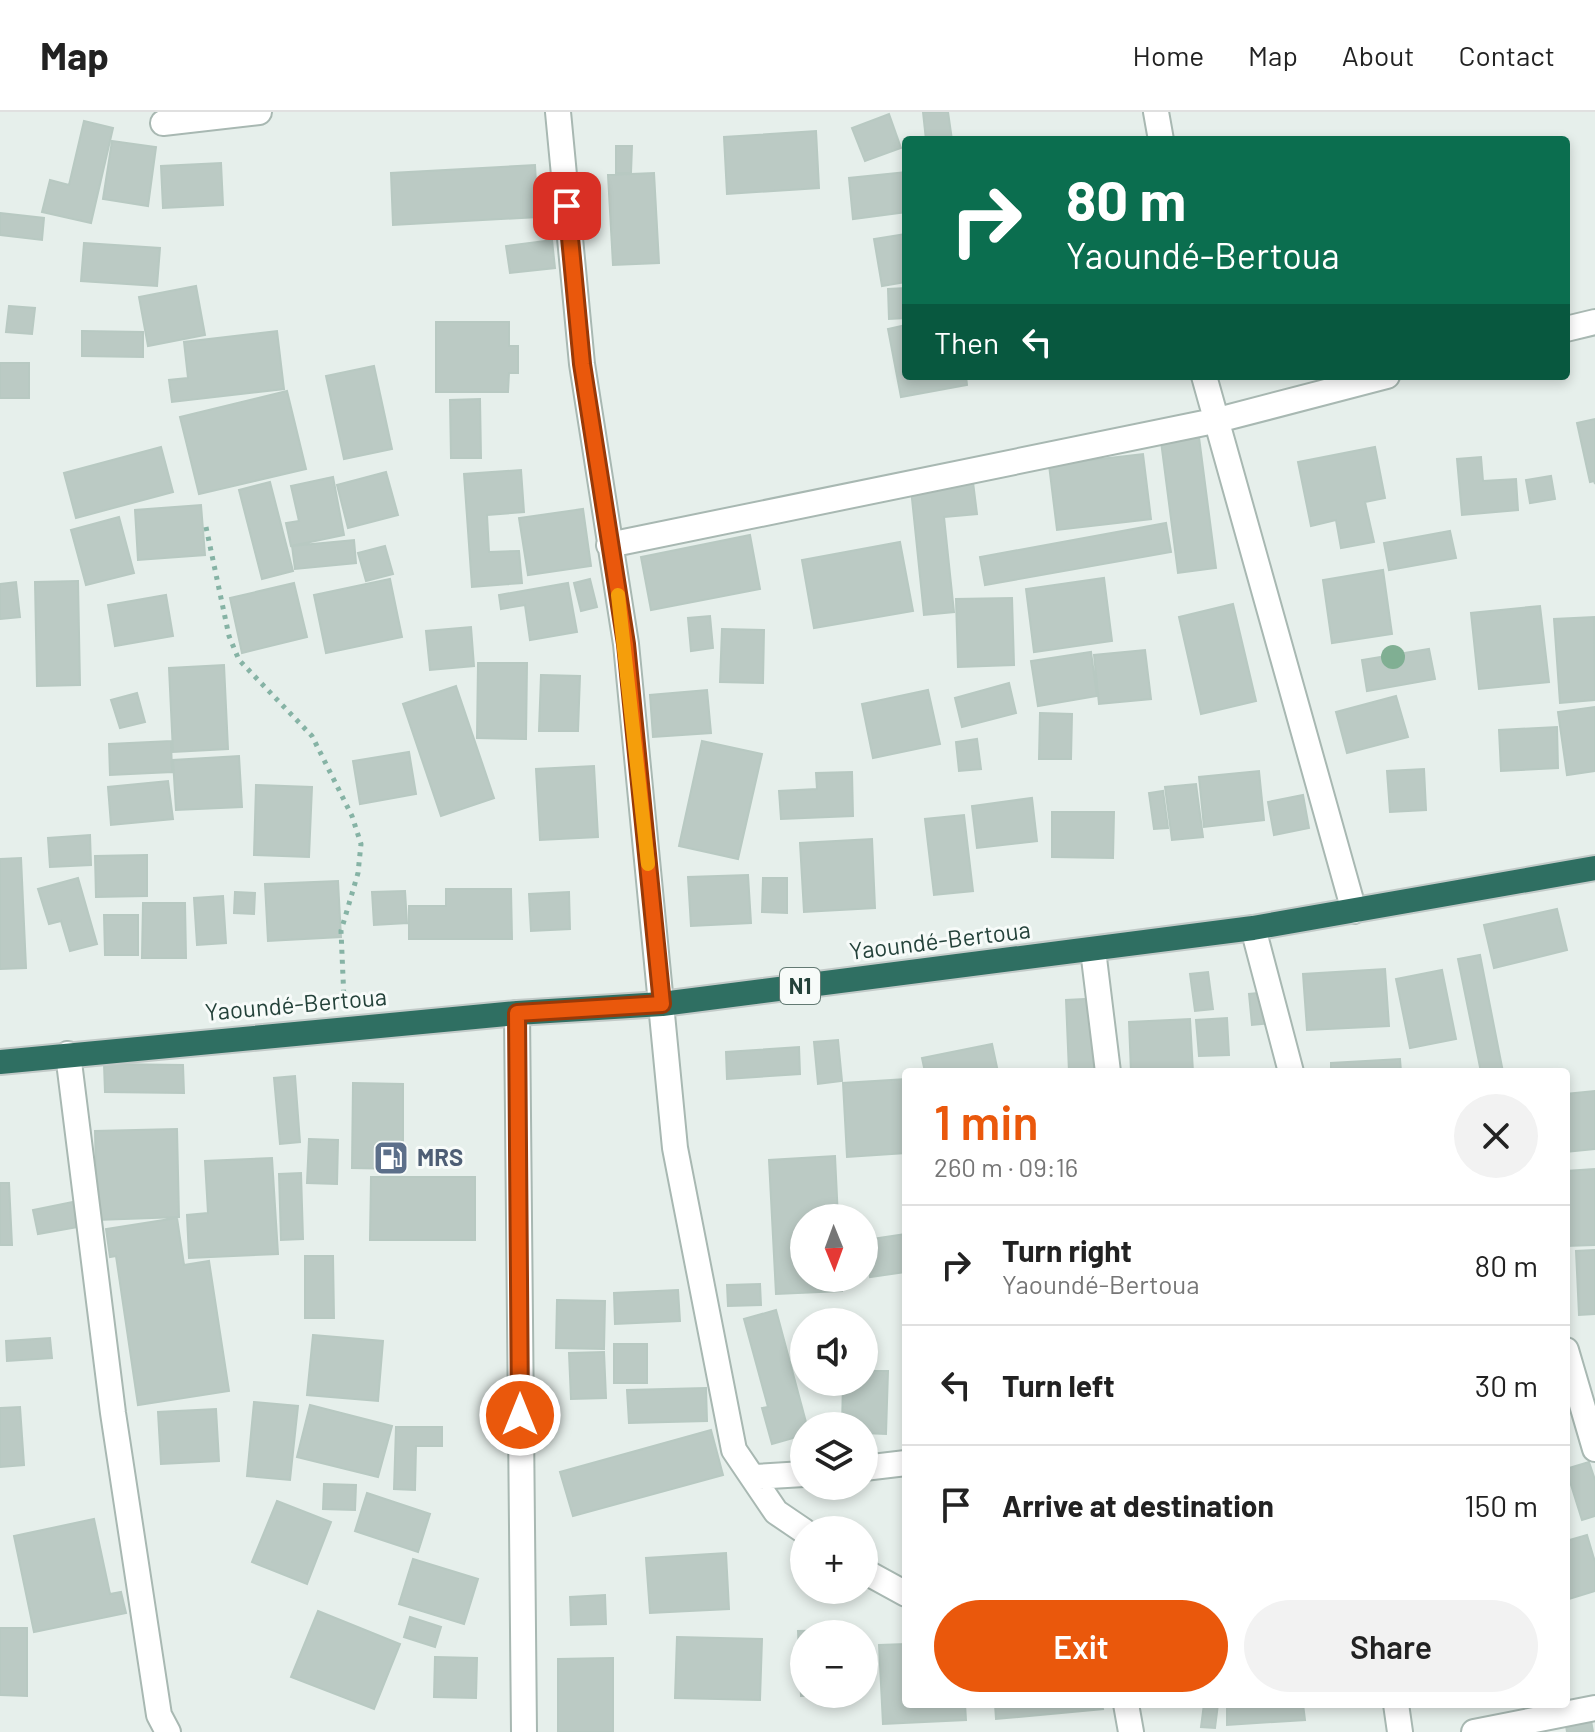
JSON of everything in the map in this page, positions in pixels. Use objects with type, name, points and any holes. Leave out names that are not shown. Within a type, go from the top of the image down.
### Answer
[{"type":"highway","name":"Yaoundé-Bertoua","points":[[0,1062],[517,1013],[662,1004],[1253,928],[1595,868]]},
{"type":"street","points":[[163,123],[259,112]]},
{"type":"street","points":[[558,112],[582,364],[626,644],[675,1148],[734,1450],[776,1512],[790,1522]]},
{"type":"street","points":[[1156,112],[1160,136]]},
{"type":"street","points":[[1570,328],[1595,322]]},
{"type":"street","points":[[1205,380],[1354,911]]},
{"type":"street","points":[[609,545],[1214,421],[1372,380]]},
{"type":"street","points":[[1253,928],[1290,1068]]},
{"type":"street","points":[[1093,950],[1108,1068]]},
{"type":"street","points":[[517,1013],[524,1732]]},
{"type":"street","points":[[68,1054],[115,1428],[159,1715],[168,1732]]},
{"type":"street","points":[[1570,1364],[1595,1449]]},
{"type":"street","points":[[878,1466],[902,1463]]},
{"type":"street","points":[[755,1477],[790,1475]]},
{"type":"street","points":[[878,1579],[902,1592]]},
{"type":"street","points":[[1127,1708],[1131,1732]]},
{"type":"street","points":[[1397,1708],[1400,1732]]},
{"type":"street","points":[[1474,1732],[1595,1708]]},
{"type":"path","points":[[206,527],[229,636],[239,660],[312,736],[352,816],[361,844],[358,873],[341,931],[345,1029]]},
{"type":"building","points":[[923,112],[948,112],[951,136],[926,136]]},
{"type":"building","points":[[889,114],[901,148],[865,161],[852,128]]},
{"type":"building","points":[[84,121],[113,128],[91,223],[42,212],[50,180],[69,185]]},
{"type":"building","points":[[816,131],[819,188],[727,194],[724,137]]},
{"type":"building","points":[[112,141],[156,147],[148,206],[103,199]]},
{"type":"building","points":[[616,146],[632,146],[631,173],[616,173]]},
{"type":"building","points":[[221,163],[223,205],[163,208],[161,166]]},
{"type":"building","points":[[535,165],[538,217],[393,225],[391,173]]},
{"type":"building","points":[[902,172],[902,213],[853,219],[849,178]]},
{"type":"building","points":[[654,173],[659,263],[613,265],[608,175]]},
{"type":"building","points":[[0,213],[44,218],[42,240],[0,235]]},
{"type":"building","points":[[902,235],[902,283],[882,286],[874,239]]},
{"type":"building","points":[[552,240],[555,268],[510,273],[506,246]]},
{"type":"building","points":[[84,243],[160,248],[157,286],[81,281]]},
{"type":"building","points":[[196,286],[205,335],[148,346],[139,297]]},
{"type":"building","points":[[902,288],[902,318],[889,319],[888,289]]},
{"type":"building","points":[[9,306],[35,308],[32,334],[6,332]]},
{"type":"building","points":[[436,322],[509,322],[509,346],[518,346],[518,373],[509,373],[508,392],[436,392]]},
{"type":"building","points":[[902,326],[902,380],[966,380],[967,385],[901,397],[888,329]]},
{"type":"building","points":[[82,331],[143,332],[143,357],[82,356]]},
{"type":"building","points":[[277,331],[284,389],[172,402],[169,380],[188,378],[184,342]]},
{"type":"building","points":[[0,363],[29,363],[29,398],[0,398]]},
{"type":"building","points":[[374,366],[392,449],[344,459],[326,376]]},
{"type":"building","points":[[287,391],[306,469],[199,494],[180,417]]},
{"type":"building","points":[[480,399],[481,458],[451,458],[450,400]]},
{"type":"building","points":[[1595,419],[1595,484],[1594,481],[1590,482],[1577,423]]},
{"type":"building","points":[[1197,422],[1216,568],[1178,573],[1159,426]]},
{"type":"building","points":[[161,447],[173,492],[76,518],[64,473]]},
{"type":"building","points":[[1375,447],[1385,498],[1365,502],[1374,542],[1341,548],[1336,520],[1311,526],[1298,462]]},
{"type":"building","points":[[1143,454],[1151,519],[1057,530],[1049,465]]},
{"type":"building","points":[[1481,457],[1483,481],[1516,479],[1518,510],[1462,515],[1457,459]]},
{"type":"building","points":[[521,470],[524,512],[487,515],[489,552],[519,551],[522,583],[472,587],[464,474]]},
{"type":"building","points":[[386,472],[398,515],[348,528],[337,485]]},
{"type":"building","points":[[1551,476],[1555,499],[1530,503],[1526,480]]},
{"type":"building","points":[[333,477],[344,535],[291,546],[286,523],[299,521],[291,486]]},
{"type":"building","points":[[270,482],[293,571],[262,579],[239,490]]},
{"type":"building","points":[[973,482],[977,514],[944,517],[954,612],[924,615],[911,489]]},
{"type":"building","points":[[201,505],[205,555],[138,560],[135,510]]},
{"type":"building","points":[[583,509],[591,566],[528,575],[519,518]]},
{"type":"building","points":[[119,517],[134,573],[86,585],[71,530]]},
{"type":"building","points":[[1166,523],[1171,552],[985,585],[980,557]]},
{"type":"building","points":[[1450,531],[1456,558],[1389,570],[1384,543]]},
{"type":"building","points":[[750,535],[760,589],[651,610],[641,557]]},
{"type":"building","points":[[354,540],[356,563],[295,569],[292,546]]},
{"type":"building","points":[[900,542],[913,611],[814,628],[802,560]]},
{"type":"building","points":[[385,546],[393,574],[366,581],[358,553]]},
{"type":"building","points":[[1383,570],[1392,634],[1332,643],[1323,580]]},
{"type":"building","points":[[1104,578],[1112,641],[1034,652],[1026,589]]},
{"type":"building","points":[[390,579],[402,637],[326,653],[314,595]]},
{"type":"building","points":[[590,579],[597,607],[581,611],[574,583]]},
{"type":"building","points":[[78,581],[80,685],[37,686],[35,582]]},
{"type":"building","points":[[16,582],[20,617],[0,619],[0,584]]},
{"type":"building","points":[[294,583],[307,637],[242,653],[230,598]]},
{"type":"building","points":[[568,583],[577,632],[530,640],[525,605],[501,609],[499,595]]},
{"type":"building","points":[[166,595],[173,636],[115,646],[108,605]]},
{"type":"building","points":[[1012,598],[1014,665],[958,667],[956,599]]},
{"type":"building","points":[[1233,604],[1256,701],[1201,714],[1179,617]]},
{"type":"building","points":[[1540,606],[1549,682],[1479,689],[1471,613]]},
{"type":"building","points":[[710,616],[713,648],[691,651],[688,618]]},
{"type":"building","points":[[1594,617],[1595,700],[1560,703],[1554,619]]},
{"type":"building","points":[[471,627],[474,666],[430,670],[426,631]]},
{"type":"building","points":[[722,629],[764,630],[763,683],[720,682]]},
{"type":"building","points":[[1429,649],[1435,679],[1367,691],[1362,660]]},
{"type":"building","points":[[1145,650],[1151,699],[1099,704],[1094,655]]},
{"type":"building","points":[[1091,652],[1097,696],[1038,706],[1031,661]]},
{"type":"building","points":[[478,663],[527,663],[526,739],[477,738]]},
{"type":"building","points":[[224,665],[228,749],[173,752],[169,668]]},
{"type":"building","points":[[541,675],[580,676],[578,731],[539,731]]},
{"type":"building","points":[[1009,683],[1016,713],[962,727],[955,698]]},
{"type":"building","points":[[456,686],[494,798],[441,816],[403,704]]},
{"type":"building","points":[[707,690],[711,733],[653,737],[650,695]]},
{"type":"building","points":[[928,690],[940,744],[873,758],[862,704]]},
{"type":"building","points":[[137,693],[145,722],[120,728],[111,700]]},
{"type":"building","points":[[1396,696],[1408,737],[1347,753],[1336,712]]},
{"type":"building","points":[[1595,707],[1595,771],[1567,775],[1558,712]]},
{"type":"building","points":[[1040,713],[1072,714],[1071,759],[1039,759]]},
{"type":"building","points":[[1557,727],[1558,768],[1501,771],[1499,730]]},
{"type":"building","points":[[977,739],[981,769],[959,771],[956,742]]},
{"type":"building","points":[[171,741],[172,772],[110,775],[109,744]]},
{"type":"building","points":[[702,741],[762,754],[738,859],[679,846]]},
{"type":"building","points":[[409,752],[416,794],[360,804],[353,761]]},
{"type":"building","points":[[239,756],[242,807],[176,810],[173,760]]},
{"type":"building","points":[[594,766],[598,837],[540,840],[536,769]]},
{"type":"building","points":[[1424,769],[1426,810],[1390,812],[1387,771]]},
{"type":"building","points":[[1259,771],[1264,820],[1204,827],[1199,777]]},
{"type":"building","points":[[852,772],[853,816],[781,819],[779,791],[817,789],[816,773]]},
{"type":"building","points":[[168,781],[173,819],[111,825],[108,787]]},
{"type":"building","points":[[1196,784],[1203,837],[1172,840],[1165,787]]},
{"type":"building","points":[[256,785],[312,787],[309,857],[254,855]]},
{"type":"building","points":[[1163,791],[1168,828],[1154,829],[1149,793]]},
{"type":"building","points":[[1303,795],[1309,828],[1274,835],[1268,802]]},
{"type":"building","points":[[1032,798],[1037,841],[977,848],[972,806]]},
{"type":"building","points":[[1052,812],[1114,812],[1113,858],[1052,857]]},
{"type":"building","points":[[964,815],[973,891],[934,895],[925,819]]},
{"type":"building","points":[[90,835],[91,865],[50,867],[48,838]]},
{"type":"building","points":[[872,839],[875,908],[804,912],[800,843]]},
{"type":"building","points":[[147,855],[147,896],[96,897],[95,856]]},
{"type":"building","points":[[21,858],[26,968],[0,969],[0,859]]},
{"type":"building","points":[[748,875],[751,923],[691,926],[688,877]]},
{"type":"building","points":[[78,878],[97,944],[70,951],[61,921],[49,924],[38,889]]},
{"type":"building","points":[[763,878],[787,878],[787,913],[762,912]]},
{"type":"building","points":[[338,881],[341,937],[268,941],[265,884]]},
{"type":"building","points":[[446,889],[511,889],[512,939],[409,939],[409,906],[446,906]]},
{"type":"building","points":[[405,891],[407,923],[374,925],[372,892]]},
{"type":"building","points":[[235,892],[255,893],[254,914],[234,913]]},
{"type":"building","points":[[569,892],[570,929],[531,931],[529,894]]},
{"type":"building","points":[[223,896],[226,943],[197,945],[194,898]]},
{"type":"building","points":[[143,903],[185,903],[186,958],[142,958]]},
{"type":"building","points":[[1557,909],[1567,950],[1494,968],[1484,925]]},
{"type":"building","points":[[104,915],[138,915],[138,955],[105,955]]},
{"type":"building","points":[[1480,955],[1502,1068],[1480,1068],[1458,959]]},
{"type":"building","points":[[1385,969],[1389,1026],[1307,1030],[1303,974]]},
{"type":"building","points":[[1442,970],[1456,1039],[1410,1048],[1396,979]]},
{"type":"building","points":[[1208,972],[1213,1009],[1195,1011],[1190,974]]},
{"type":"building","points":[[1280,991],[1283,1022],[1252,1025],[1249,994]]},
{"type":"building","points":[[1104,998],[1107,1068],[1069,1068],[1066,1000]]},
{"type":"building","points":[[1227,1018],[1229,1055],[1199,1056],[1196,1020]]},
{"type":"building","points":[[1190,1019],[1193,1068],[1131,1068],[1129,1022]]},
{"type":"building","points":[[838,1040],[842,1081],[818,1084],[814,1042]]},
{"type":"building","points":[[992,1044],[997,1068],[924,1068],[922,1058]]},
{"type":"building","points":[[799,1047],[800,1074],[727,1079],[726,1052]]},
{"type":"building","points":[[1400,1059],[1401,1068],[1331,1068],[1331,1063]]},
{"type":"building","points":[[104,1064],[183,1065],[184,1093],[105,1092]]},
{"type":"building","points":[[295,1076],[300,1142],[280,1144],[274,1078]]},
{"type":"building","points":[[902,1079],[902,1153],[847,1157],[843,1083]]},
{"type":"building","points":[[353,1083],[403,1084],[403,1169],[352,1168]]},
{"type":"building","points":[[1595,1091],[1595,1149],[1570,1152],[1570,1094]]},
{"type":"building","points":[[177,1129],[179,1217],[97,1220],[95,1131]]},
{"type":"building","points":[[309,1139],[338,1140],[337,1184],[307,1183]]},
{"type":"building","points":[[835,1156],[837,1204],[790,1204],[790,1292],[820,1292],[776,1294],[769,1160]]},
{"type":"building","points":[[272,1158],[278,1254],[189,1258],[187,1215],[208,1213],[205,1161]]},
{"type":"building","points":[[1595,1169],[1595,1245],[1570,1246],[1570,1171]]},
{"type":"building","points":[[301,1173],[303,1239],[281,1240],[279,1174]]},
{"type":"building","points":[[371,1177],[475,1177],[475,1240],[370,1240]]},
{"type":"building","points":[[0,1183],[9,1183],[12,1245],[0,1245]]},
{"type":"building","points":[[73,1202],[78,1227],[38,1234],[33,1210]]},
{"type":"building","points":[[177,1218],[184,1265],[209,1261],[229,1391],[138,1405],[116,1256],[110,1257],[106,1229]]},
{"type":"building","points":[[902,1235],[902,1273],[878,1276],[878,1238]]},
{"type":"building","points":[[1595,1250],[1595,1314],[1579,1315],[1576,1251]]},
{"type":"building","points":[[305,1256],[333,1256],[334,1318],[305,1318]]},
{"type":"building","points":[[760,1284],[761,1305],[728,1306],[727,1285]]},
{"type":"building","points":[[678,1290],[680,1321],[615,1324],[614,1293]]},
{"type":"building","points":[[557,1300],[605,1301],[604,1349],[556,1348]]},
{"type":"building","points":[[776,1310],[790,1362],[790,1396],[799,1396],[803,1412],[790,1412],[790,1439],[772,1444],[762,1408],[768,1407],[744,1319]]},
{"type":"building","points":[[313,1335],[383,1341],[378,1401],[307,1395]]},
{"type":"building","points":[[50,1338],[52,1358],[7,1361],[6,1341]]},
{"type":"building","points":[[614,1344],[647,1344],[647,1383],[614,1383]]},
{"type":"building","points":[[604,1352],[606,1398],[571,1399],[569,1353]]},
{"type":"building","points":[[878,1371],[888,1371],[886,1434],[878,1434],[878,1412],[842,1412],[843,1396],[878,1396]]},
{"type":"building","points":[[706,1388],[707,1421],[629,1423],[627,1390]]},
{"type":"building","points":[[254,1402],[298,1406],[290,1480],[247,1476]]},
{"type":"building","points":[[310,1405],[392,1426],[378,1477],[297,1457]]},
{"type":"building","points":[[20,1407],[24,1465],[0,1467],[0,1408]]},
{"type":"building","points":[[216,1409],[219,1461],[161,1464],[158,1412]]},
{"type":"building","points":[[396,1427],[442,1427],[442,1446],[416,1446],[415,1490],[394,1489]]},
{"type":"building","points":[[711,1430],[723,1475],[573,1516],[560,1472]]},
{"type":"building","points":[[1589,1462],[1595,1480],[1595,1516],[1582,1520],[1570,1482],[1570,1468]]},
{"type":"building","points":[[324,1484],[356,1485],[355,1510],[323,1509]]},
{"type":"building","points":[[367,1493],[430,1514],[418,1552],[355,1531]]},
{"type":"building","points":[[277,1501],[331,1522],[307,1584],[252,1562]]},
{"type":"building","points":[[94,1519],[110,1594],[121,1592],[126,1613],[34,1632],[14,1536]]},
{"type":"building","points":[[1587,1535],[1595,1562],[1595,1591],[1570,1599],[1570,1540]]},
{"type":"building","points":[[726,1553],[729,1609],[650,1613],[646,1558]]},
{"type":"building","points":[[413,1559],[478,1579],[464,1624],[399,1604]]},
{"type":"building","points":[[605,1595],[606,1624],[571,1625],[570,1597]]},
{"type":"building","points":[[318,1611],[400,1644],[374,1709],[291,1677]]},
{"type":"building","points":[[410,1617],[441,1627],[435,1647],[404,1637]]},
{"type":"building","points":[[0,1628],[27,1628],[27,1696],[0,1695]]},
{"type":"building","points":[[677,1637],[762,1639],[760,1700],[675,1698]]},
{"type":"building","points":[[902,1644],[902,1708],[965,1708],[966,1720],[883,1724],[879,1645]]},
{"type":"building","points":[[435,1657],[477,1658],[476,1698],[434,1697]]},
{"type":"building","points":[[613,1658],[613,1732],[558,1732],[558,1659]]},
{"type":"building","points":[[1588,1702],[1593,1732],[1567,1732],[1563,1708],[1570,1708],[1570,1705]]},
{"type":"building","points":[[995,1708],[1103,1709],[996,1719]]},
{"type":"building","points":[[1203,1708],[1218,1708],[1215,1728],[1201,1727]]},
{"type":"building","points":[[1227,1708],[1304,1708],[1305,1720],[1227,1725]]},
{"type":"slow traffic","points":[[618,595],[626,644],[648,864]]},
{"type":"place","name":"MRS","points":[[391,1158]]},
{"type":"route","points":[[520,1415],[517,1013],[662,1004],[626,644],[582,364],[567,206]]}]
